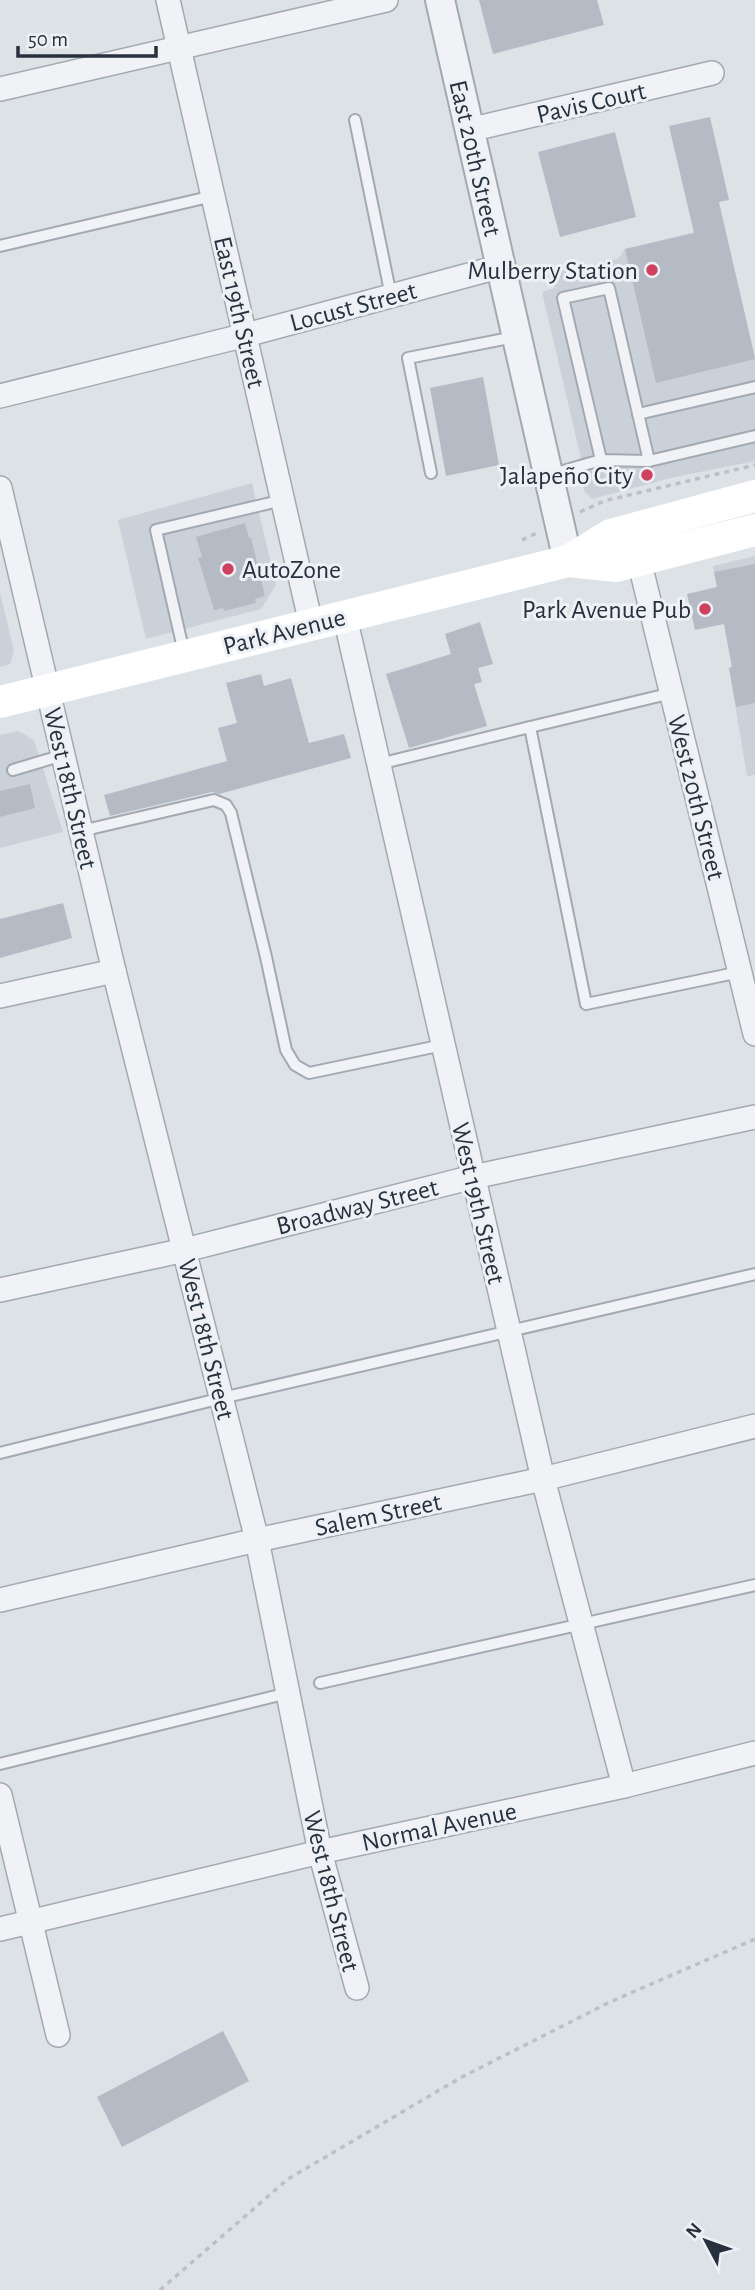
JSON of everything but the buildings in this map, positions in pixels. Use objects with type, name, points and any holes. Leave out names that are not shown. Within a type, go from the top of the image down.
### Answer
[{"type":"main road","name":"Park Avenue","points":[[0,702],[568,561],[611,535],[755,496]]},
{"type":"main road","name":"Park Avenue","points":[[568,561],[616,566],[755,530]]},
{"type":"street","name":"East 19th Street","points":[[169,0],[310,624]]},
{"type":"street","points":[[0,89],[386,0]]},
{"type":"street","name":"East 20th Street","points":[[440,0],[568,561]]},
{"type":"street","name":"Pavis Court","points":[[469,130],[712,73]]},
{"type":"street","name":"Locust Street","points":[[0,396],[246,335],[502,266]]},
{"type":"street","name":"West 18th Street","points":[[0,488],[114,971],[257,1540],[320,1852],[357,1988]]},
{"type":"street","name":"West 20th Street","points":[[639,560],[755,1034]]},
{"type":"street","name":"West 19th Street","points":[[345,617],[543,1479],[624,1786]]},
{"type":"street","points":[[0,996],[114,971]]},
{"type":"street","name":"Broadway Street","points":[[0,1290],[185,1250],[473,1177],[755,1117]]},
{"type":"street","name":"Salem Street","points":[[0,1600],[257,1540],[543,1479],[755,1426]]},
{"type":"street","name":"Normal Avenue","points":[[0,1929],[320,1852],[624,1786],[755,1753]]},
{"type":"street","points":[[0,1795],[58,2035]]},
{"type":"lane","points":[[355,120],[391,296]]},
{"type":"lane","points":[[0,246],[214,195]]},
{"type":"lane","points":[[601,460],[563,298],[609,288],[649,461]]},
{"type":"lane","points":[[431,473],[408,358],[518,337]]},
{"type":"lane","points":[[638,414],[755,387]]},
{"type":"lane","points":[[550,475],[601,460],[649,461],[755,436]]},
{"type":"lane","points":[[185,656],[156,530],[283,500]]},
{"type":"lane","points":[[379,764],[672,693]]},
{"type":"lane","points":[[530,727],[586,1004],[740,972]]},
{"type":"lane","points":[[13,769],[63,755]]},
{"type":"lane","points":[[81,831],[214,800],[221,801],[231,813],[267,957],[285,1050],[295,1065],[309,1073],[443,1045]]},
{"type":"lane","points":[[0,1453],[755,1273]]},
{"type":"lane","points":[[320,1683],[755,1584]]},
{"type":"lane","points":[[0,1764],[288,1693]]},
{"type":"path","points":[[572,516],[604,501],[755,466]]},
{"type":"path","points":[[522,540],[548,527]]},
{"type":"path","points":[[160,2290],[289,2179],[460,2078],[610,2002],[755,1939]]},
{"type":"shaded area","points":[[724,225],[755,356],[755,461],[675,477],[592,499],[581,484],[586,480],[542,292],[555,288],[552,273],[618,259],[625,249]]},
{"type":"shaded area","points":[[252,483],[276,585],[261,609],[146,639],[118,520]]},
{"type":"shaded area","points":[[755,556],[755,775],[747,776],[729,668],[732,667],[713,566]]},
{"type":"shaded area","points":[[0,592],[14,651],[10,664],[0,667]]},
{"type":"shaded area","points":[[18,731],[34,740],[63,832],[0,848],[0,735]]},
{"type":"place","name":"Mulberry Station","points":[[652,270]]},
{"type":"place","name":"Jalapeño City","points":[[647,475]]},
{"type":"place","name":"AutoZone","points":[[228,569]]},
{"type":"place","name":"Park Avenue Pub","points":[[705,609]]}]
